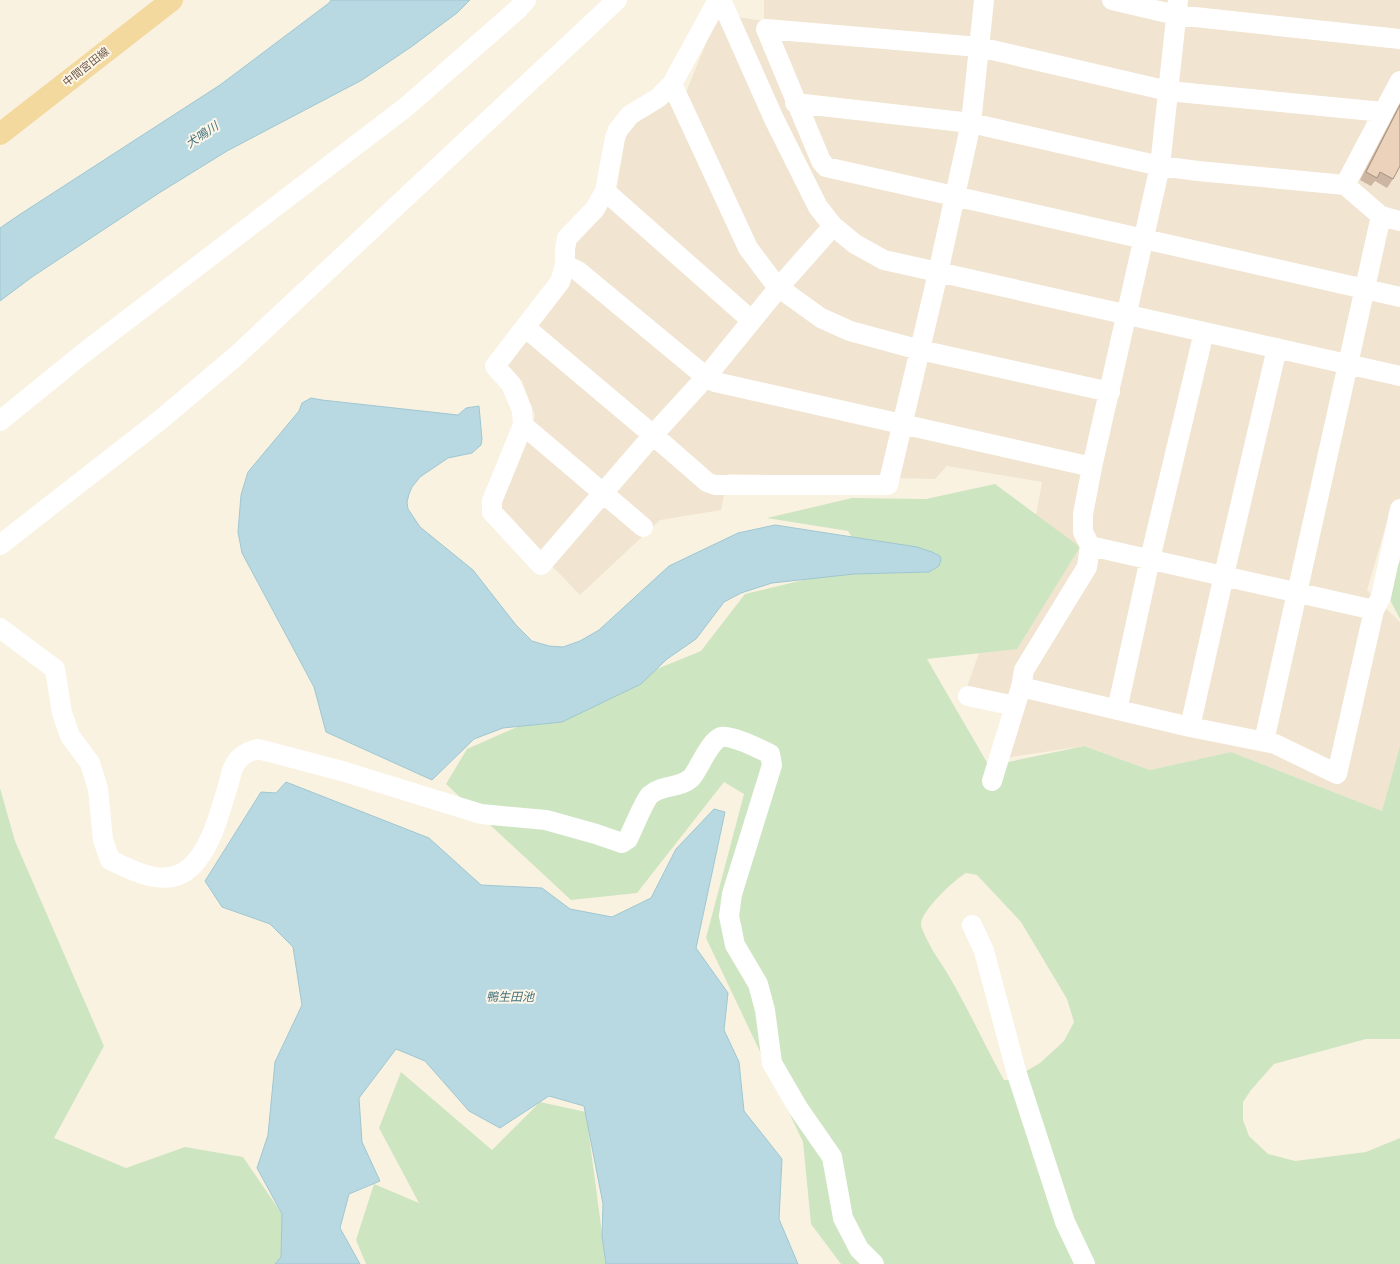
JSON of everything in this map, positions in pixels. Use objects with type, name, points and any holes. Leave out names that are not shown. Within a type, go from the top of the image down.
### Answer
[{"type":"main road","name":"中間宮田線","points":[[0,134],[172,0]]},
{"type":"street","points":[[0,421],[85,352],[406,106],[526,0]]},
{"type":"street","points":[[0,545],[159,421],[235,357],[617,0]]},
{"type":"street","points":[[720,0],[672,84],[658,98],[630,115],[618,130],[615,138],[605,190],[595,209],[567,238],[565,265],[560,282],[526,328],[495,366],[511,384],[522,410],[522,425],[492,501],[492,512],[541,565],[603,492],[706,376],[751,320],[833,226]]},
{"type":"street","points":[[720,0],[774,118],[818,207],[833,226],[855,244],[884,260],[1400,376]]},
{"type":"street","points":[[526,328],[707,482],[715,485],[888,485],[938,273],[971,123],[984,0]]},
{"type":"street","points":[[1112,0],[1400,39]]},
{"type":"street","points":[[992,781],[1021,687],[1024,670],[1087,567],[1090,546],[1083,532],[1083,514],[1092,467],[1145,239],[1160,166],[1177,8]]},
{"type":"street","points":[[1383,112],[1168,91],[979,47],[766,30],[821,161],[826,167],[1400,297]]},
{"type":"street","points":[[1345,185],[1400,81]]},
{"type":"street","points":[[672,84],[748,248],[772,280],[789,295],[821,318],[850,331],[920,350],[1110,392]]},
{"type":"street","points":[[796,103],[971,123],[1160,166],[1345,185],[1381,216],[1400,220]]},
{"type":"street","points":[[605,190],[751,320]]},
{"type":"street","points":[[1264,741],[1381,216]]},
{"type":"street","points":[[565,265],[578,271],[715,382],[1092,467]]},
{"type":"street","points":[[1117,710],[1150,559],[1204,332]]},
{"type":"street","points":[[1190,727],[1277,348]]},
{"type":"street","points":[[522,425],[603,492],[642,527]]},
{"type":"street","points":[[1021,687],[1190,727],[1275,744],[1337,774],[1374,610],[1381,597],[1400,509]]},
{"type":"street","points":[[1090,546],[1374,610]]},
{"type":"street","points":[[0,628],[55,669],[62,713],[70,736],[90,763],[98,789],[103,840],[110,860],[131,870],[156,877],[176,877],[191,868],[204,850],[213,831],[234,765],[245,753],[258,749],[342,771],[481,814],[546,820],[622,843],[628,839],[650,796],[657,790],[684,783],[688,780],[714,742],[721,737],[730,737],[770,754],[772,765],[732,894],[729,916],[735,945],[758,984],[765,1010],[772,1062],[798,1108],[832,1157],[843,1218],[859,1249],[874,1264]]},
{"type":"street","points":[[968,696],[1015,706]]},
{"type":"street","points":[[972,925],[984,951],[1017,1074],[1065,1222],[1085,1264]]},
{"type":"shaded area","points":[[764,0],[1400,0],[1400,521],[1386,525],[1367,590],[1400,622],[1400,746],[1382,811],[1231,752],[1150,770],[1084,746],[1004,758],[1017,700],[967,687],[979,653],[1017,648],[1079,547],[1036,515],[1042,482],[947,466],[935,479],[728,474],[721,510],[660,520],[580,595],[498,510],[535,416],[522,381],[503,366],[569,249],[616,194],[627,125],[687,90],[718,14],[764,21]]},
{"type":"green space","points":[[995,484],[1080,547],[1017,649],[927,659],[989,766],[1084,746],[1150,770],[1231,752],[1382,811],[1400,746],[1400,1039],[1366,1039],[1274,1064],[1251,1090],[1243,1102],[1243,1120],[1249,1136],[1268,1154],[1295,1161],[1366,1152],[1400,1138],[1400,1264],[841,1264],[811,1224],[803,1142],[706,938],[744,794],[724,782],[637,893],[571,900],[446,784],[467,749],[544,715],[701,651],[745,594],[869,564],[848,531],[767,518],[852,498],[926,499]],"holes":[[[966,873],[977,875],[1021,922],[1067,999],[1074,1022],[1064,1041],[1040,1063],[1011,1080],[1004,1080],[955,987],[935,954],[921,924],[922,918],[926,911],[954,882]]]},
{"type":"green space","points":[[1400,560],[1400,619],[1388,596]]},
{"type":"green space","points":[[0,788],[15,841],[104,1046],[54,1138],[126,1168],[185,1147],[243,1157],[282,1214],[282,1258],[277,1264],[0,1264]]},
{"type":"green space","points":[[401,1072],[492,1150],[540,1102],[586,1112],[606,1264],[366,1264],[356,1240],[374,1184],[419,1203],[379,1128]]},
{"type":"water","name":"犬鳴川","points":[[331,0],[470,0],[457,13],[411,47],[362,80],[227,151],[159,193],[32,277],[0,301],[0,228],[220,85]]},
{"type":"water","points":[[311,398],[458,415],[466,408],[479,406],[482,439],[481,445],[472,453],[448,458],[420,477],[412,487],[409,494],[407,502],[408,509],[420,527],[473,570],[516,625],[532,641],[549,646],[563,647],[580,641],[599,630],[669,566],[738,533],[775,525],[917,547],[940,556],[941,560],[939,566],[929,572],[854,574],[772,583],[741,593],[724,602],[696,639],[667,659],[641,684],[562,722],[503,728],[474,739],[432,780],[326,732],[314,687],[242,553],[238,532],[241,495],[248,472],[299,411],[302,403]]},
{"type":"water","name":"鴨生田池","points":[[286,782],[429,838],[481,885],[542,888],[570,909],[612,917],[651,898],[676,849],[714,809],[725,812],[696,948],[728,993],[724,1030],[739,1062],[744,1111],[782,1159],[779,1219],[798,1264],[606,1264],[602,1236],[603,1204],[584,1106],[549,1096],[500,1128],[469,1111],[425,1061],[396,1049],[359,1098],[362,1142],[380,1181],[349,1194],[340,1228],[360,1264],[275,1264],[281,1257],[282,1214],[257,1168],[268,1135],[275,1062],[302,1005],[293,947],[270,924],[222,907],[205,881],[261,792],[276,793]]},
{"type":"building","points":[[1400,105],[1400,166],[1393,179],[1380,172],[1377,178],[1366,172]]}]
